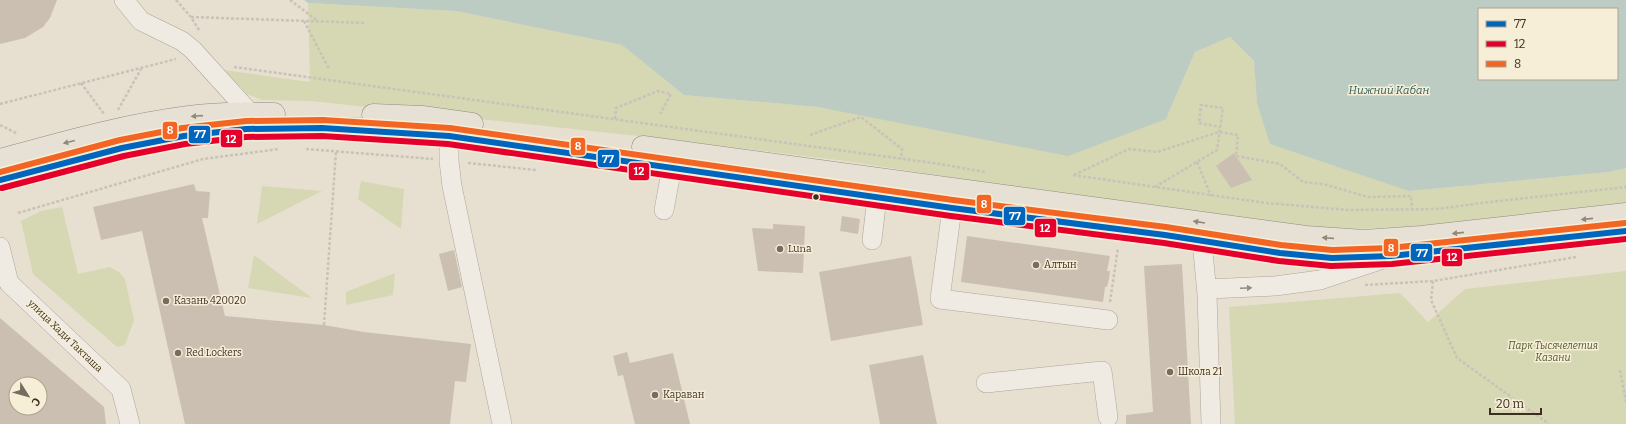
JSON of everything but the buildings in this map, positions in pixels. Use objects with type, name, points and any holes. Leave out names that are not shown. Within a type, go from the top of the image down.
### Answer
[{"type":"main road","points":[[0,160],[125,128],[190,117],[250,113],[422,117],[1306,237],[1364,241],[1421,237],[1626,214]]},
{"type":"main road","points":[[0,180],[130,146],[190,135],[245,129],[313,128],[371,130],[449,136],[952,208],[1165,235],[1280,253],[1332,258],[1391,256],[1626,231]]},
{"type":"street","points":[[124,0],[141,21],[182,41],[196,54],[250,113]]},
{"type":"street","points":[[449,136],[449,161],[452,186],[502,424]]},
{"type":"street","points":[[664,210],[672,167]]},
{"type":"street","points":[[872,240],[877,197]]},
{"type":"street","points":[[952,208],[940,299],[1108,320]]},
{"type":"street","points":[[1202,241],[1207,289],[1211,424]]},
{"type":"street","name":"улица Хади Такташа","points":[[0,247],[9,283],[121,389],[130,424]]},
{"type":"street","points":[[1207,289],[1275,286],[1320,280],[1391,256]]},
{"type":"street","points":[[986,383],[1102,371],[1108,417]]},
{"type":"path","points":[[176,0],[191,17],[202,35]]},
{"type":"path","points":[[290,0],[319,22]]},
{"type":"path","points":[[191,17],[366,23]]},
{"type":"path","points":[[304,21],[329,69]]},
{"type":"path","points":[[0,104],[196,54]]},
{"type":"path","points":[[232,67],[615,119],[986,172]]},
{"type":"path","points":[[81,84],[107,118]]},
{"type":"path","points":[[615,119],[616,108],[658,91],[671,94],[660,114]]},
{"type":"path","points":[[1154,188],[1216,150],[1220,126],[1223,108],[1202,105],[1198,123],[1220,126]]},
{"type":"path","points":[[810,135],[861,117],[902,149],[901,159]]},
{"type":"path","points":[[0,126],[20,135]]},
{"type":"path","points":[[1412,210],[1411,196],[1368,197],[1323,184],[1303,182],[1280,164],[1236,156],[1238,135],[1219,132],[1157,152],[1129,149],[1073,175],[1154,188],[1266,203],[1350,210],[1412,210],[1437,209],[1626,187]]},
{"type":"path","points":[[18,213],[203,160],[282,148]]},
{"type":"path","points":[[305,149],[449,161],[543,171]]},
{"type":"path","points":[[324,325],[336,151]]},
{"type":"path","points":[[1196,162],[1211,196]]},
{"type":"path","points":[[1108,320],[1119,244]]},
{"type":"path","points":[[1362,285],[1433,280],[1580,257]]},
{"type":"path","points":[[1433,280],[1431,300],[1457,358],[1549,424]]},
{"type":"path","points":[[1620,370],[1626,402]]},
{"type":"green space","points":[[308,3],[456,11],[622,45],[684,95],[818,107],[1166,119],[1195,52],[1230,37],[1254,61],[1257,103],[1409,191],[1609,172],[1626,168],[1626,206],[1476,224],[1356,229],[1248,223],[845,161],[666,139],[311,101],[262,100],[247,94],[224,70],[310,82]]},
{"type":"green space","points":[[361,181],[404,189],[401,229],[358,199]]},
{"type":"green space","points":[[262,186],[322,191],[257,224]]},
{"type":"green space","points":[[62,207],[78,274],[110,267],[119,272],[125,279],[134,320],[125,345],[117,347],[33,274],[21,221],[41,211]]},
{"type":"green space","points":[[254,255],[312,298],[248,288]]},
{"type":"green space","name":"Парк Тысячелетия Казани","points":[[1626,271],[1626,424],[1235,424],[1229,307],[1400,293],[1428,322],[1465,289]]},
{"type":"green space","points":[[395,273],[393,295],[346,305],[346,292]]},
{"type":"water","name":"Нижний Кабан","points":[[304,0],[1626,0],[1626,168],[1609,172],[1409,191],[1270,144],[1257,103],[1254,61],[1230,37],[1195,52],[1166,119],[1068,156],[818,107],[684,95],[622,45],[456,11],[308,3]]},
{"type":"transit line","name":"8","points":[[0,172],[120,140],[182,128],[246,121],[323,120],[450,128],[953,200],[1166,227],[1281,245],[1332,250],[1390,248],[1625,223]]},
{"type":"transit line","name":"77","points":[[0,180],[122,148],[184,136],[246,129],[322,128],[449,136],[952,208],[1165,235],[1280,253],[1332,258],[1391,256],[1626,231]]},
{"type":"transit line","name":"12","points":[[2,188],[124,156],[185,144],[246,137],[322,136],[448,144],[951,216],[1164,243],[1279,261],[1331,266],[1392,264],[1626,239]]},
{"type":"place","name":"Luna","points":[[780,249]]},
{"type":"place","name":"Алтын","points":[[1036,265]]},
{"type":"place","name":"Казань 420020","points":[[166,301]]},
{"type":"place","name":"Red Lockers","points":[[178,353]]},
{"type":"place","name":"Школа 21","points":[[1170,372]]},
{"type":"place","name":"Караван","points":[[655,395]]}]
